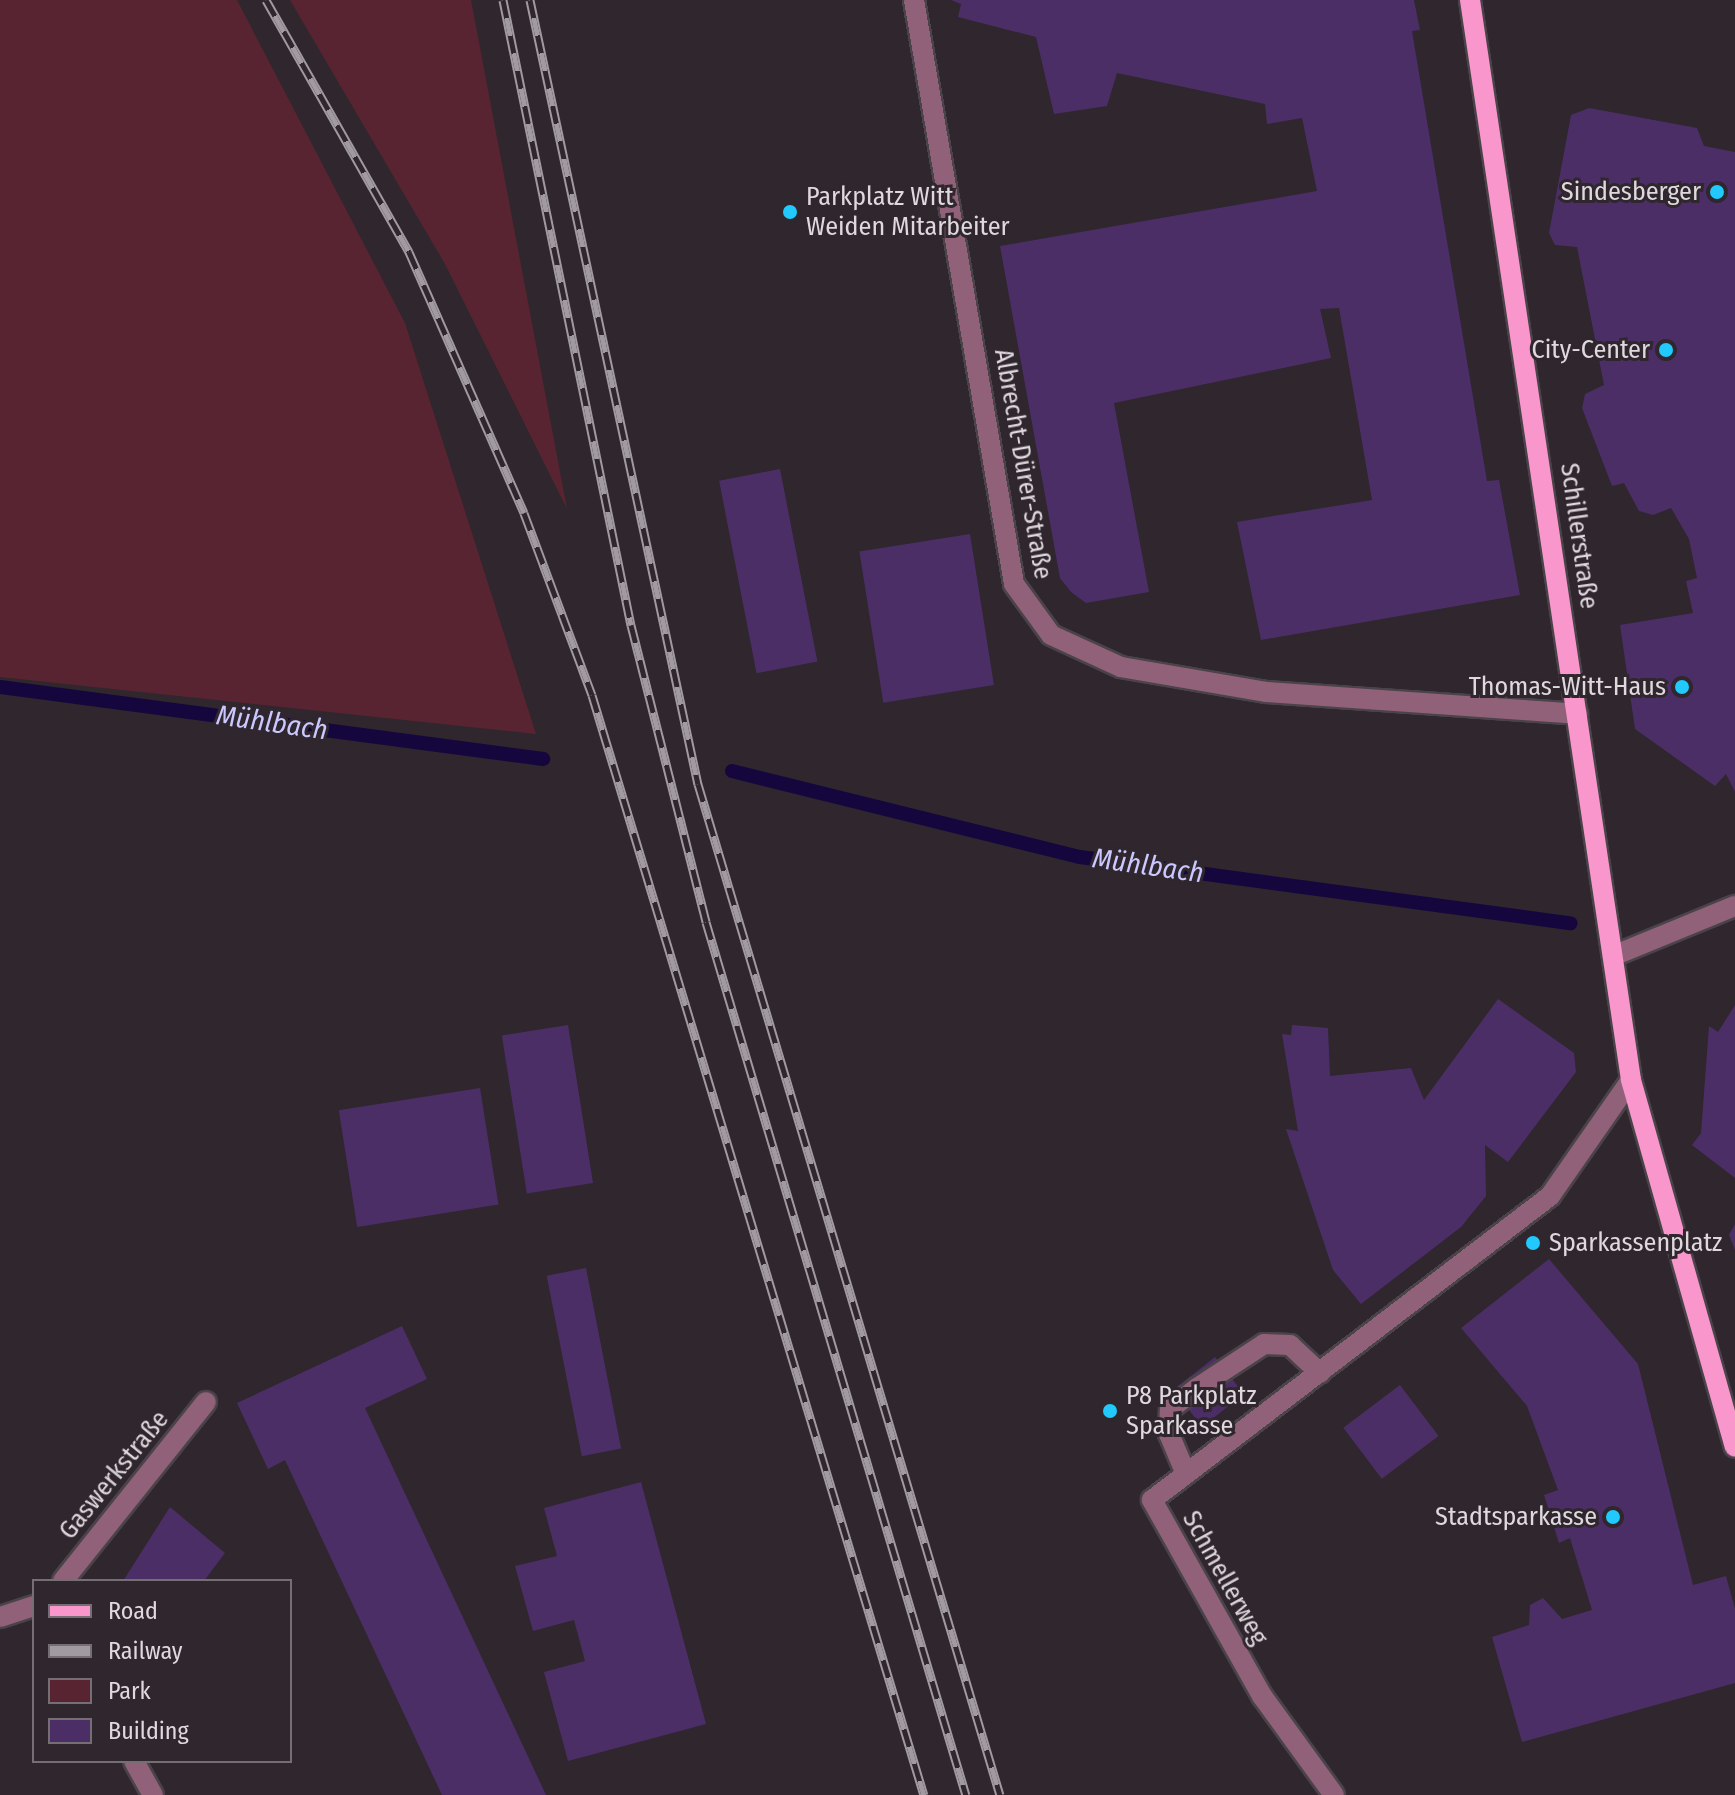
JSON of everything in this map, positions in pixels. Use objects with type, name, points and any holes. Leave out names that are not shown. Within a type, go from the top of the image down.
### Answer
[{"type":"main road","name":"Schillerstraße","points":[[1470,0],[1631,1080],[1735,1447]]},
{"type":"street","name":"Albrecht-Dürer-Straße","points":[[914,0],[1014,584],[1051,635],[1121,667],[1266,692],[1577,714]]},
{"type":"street","points":[[1613,956],[1735,906]]},
{"type":"street","name":"Schmellerweg","points":[[1334,1795],[1262,1696],[1152,1500],[1550,1196],[1631,1080]]},
{"type":"street","points":[[1186,1474],[1169,1434],[1170,1409],[1197,1388],[1264,1344],[1290,1345],[1320,1373]]},
{"type":"street","name":"Gaswerkstraße","points":[[65,1579],[206,1402]]},
{"type":"street","points":[[0,1617],[32,1607]]},
{"type":"street","points":[[135,1763],[153,1795]]},
{"type":"green space","points":[[0,0],[237,0],[405,323],[536,734],[0,677]]},
{"type":"green space","points":[[290,0],[471,0],[567,509],[445,264]]},
{"type":"building","points":[[951,0],[1414,0],[1420,30],[1412,31],[1487,481],[1499,480],[1520,595],[1261,640],[1237,522],[1372,500],[1339,308],[1320,309],[1331,358],[1114,403],[1149,592],[1086,603],[1071,592],[1060,578],[1000,246],[1317,191],[1302,118],[1267,124],[1265,104],[1117,73],[1107,106],[1054,114],[1036,37],[958,17],[961,4]]},
{"type":"building","name":"City-Center","points":[[1589,108],[1697,128],[1704,146],[1735,152],[1735,792],[1726,774],[1715,786],[1635,729],[1620,625],[1693,613],[1686,581],[1697,578],[1689,539],[1671,508],[1653,515],[1639,511],[1624,483],[1612,486],[1582,408],[1585,394],[1604,385],[1577,247],[1555,245],[1549,233],[1571,115]]},
{"type":"building","points":[[780,469],[817,661],[757,673],[719,481]]},
{"type":"building","points":[[970,534],[994,685],[883,703],[859,552]]},
{"type":"building","points":[[1498,999],[1574,1053],[1576,1072],[1508,1162],[1485,1145],[1486,1196],[1461,1227],[1361,1304],[1333,1270],[1286,1129],[1298,1131],[1282,1034],[1291,1035],[1292,1025],[1328,1028],[1330,1076],[1411,1068],[1424,1100]]},
{"type":"building","points":[[1735,1005],[1735,1178],[1692,1145],[1701,1133],[1709,1026],[1718,1032]]},
{"type":"building","points":[[568,1025],[593,1183],[527,1194],[502,1035]]},
{"type":"building","points":[[480,1088],[498,1205],[357,1227],[339,1110]]},
{"type":"building","points":[[1735,1224],[1735,1250],[1729,1235]]},
{"type":"building","name":"Stadtsparkasse","points":[[1549,1259],[1638,1364],[1693,1585],[1726,1576],[1735,1609],[1735,1683],[1522,1742],[1492,1637],[1529,1625],[1530,1605],[1543,1598],[1562,1619],[1592,1610],[1570,1538],[1559,1543],[1544,1495],[1558,1490],[1527,1406],[1461,1328]]},
{"type":"building","points":[[586,1268],[621,1449],[582,1456],[547,1276]]},
{"type":"building","points":[[402,1326],[427,1379],[365,1408],[546,1795],[442,1795],[285,1460],[268,1469],[237,1403]]},
{"type":"building","points":[[1215,1357],[1244,1394],[1202,1427],[1173,1390]]},
{"type":"building","points":[[1400,1385],[1439,1436],[1382,1479],[1343,1428]]},
{"type":"building","points":[[641,1482],[706,1724],[568,1761],[544,1672],[585,1661],[574,1620],[533,1631],[515,1566],[557,1556],[544,1508]]},
{"type":"building","points":[[170,1507],[225,1553],[206,1579],[124,1579]]},
{"type":"waterway","name":"Mühlbach","points":[[0,687],[543,759]]},
{"type":"waterway","name":"Mühlbach","points":[[732,771],[1080,857],[1571,923]]},
{"type":"railway","points":[[266,0],[409,252],[524,513],[592,695],[924,1795]]},
{"type":"railway","points":[[503,0],[631,625],[706,922],[966,1795]]},
{"type":"railway","points":[[530,0],[698,784],[1000,1795]]},
{"type":"place","name":"Sindesberger","points":[[1717,192]]},
{"type":"place","name":"Parkplatz Witt Weiden Mitarbeiter","points":[[790,212]]},
{"type":"place","name":"City-Center","points":[[1666,350]]},
{"type":"place","name":"Thomas-Witt-Haus","points":[[1682,687]]},
{"type":"place","name":"Sparkassenplatz","points":[[1533,1243]]},
{"type":"place","name":"P8 Parkplatz Sparkasse","points":[[1110,1411]]},
{"type":"place","name":"Stadtsparkasse","points":[[1613,1517]]}]
